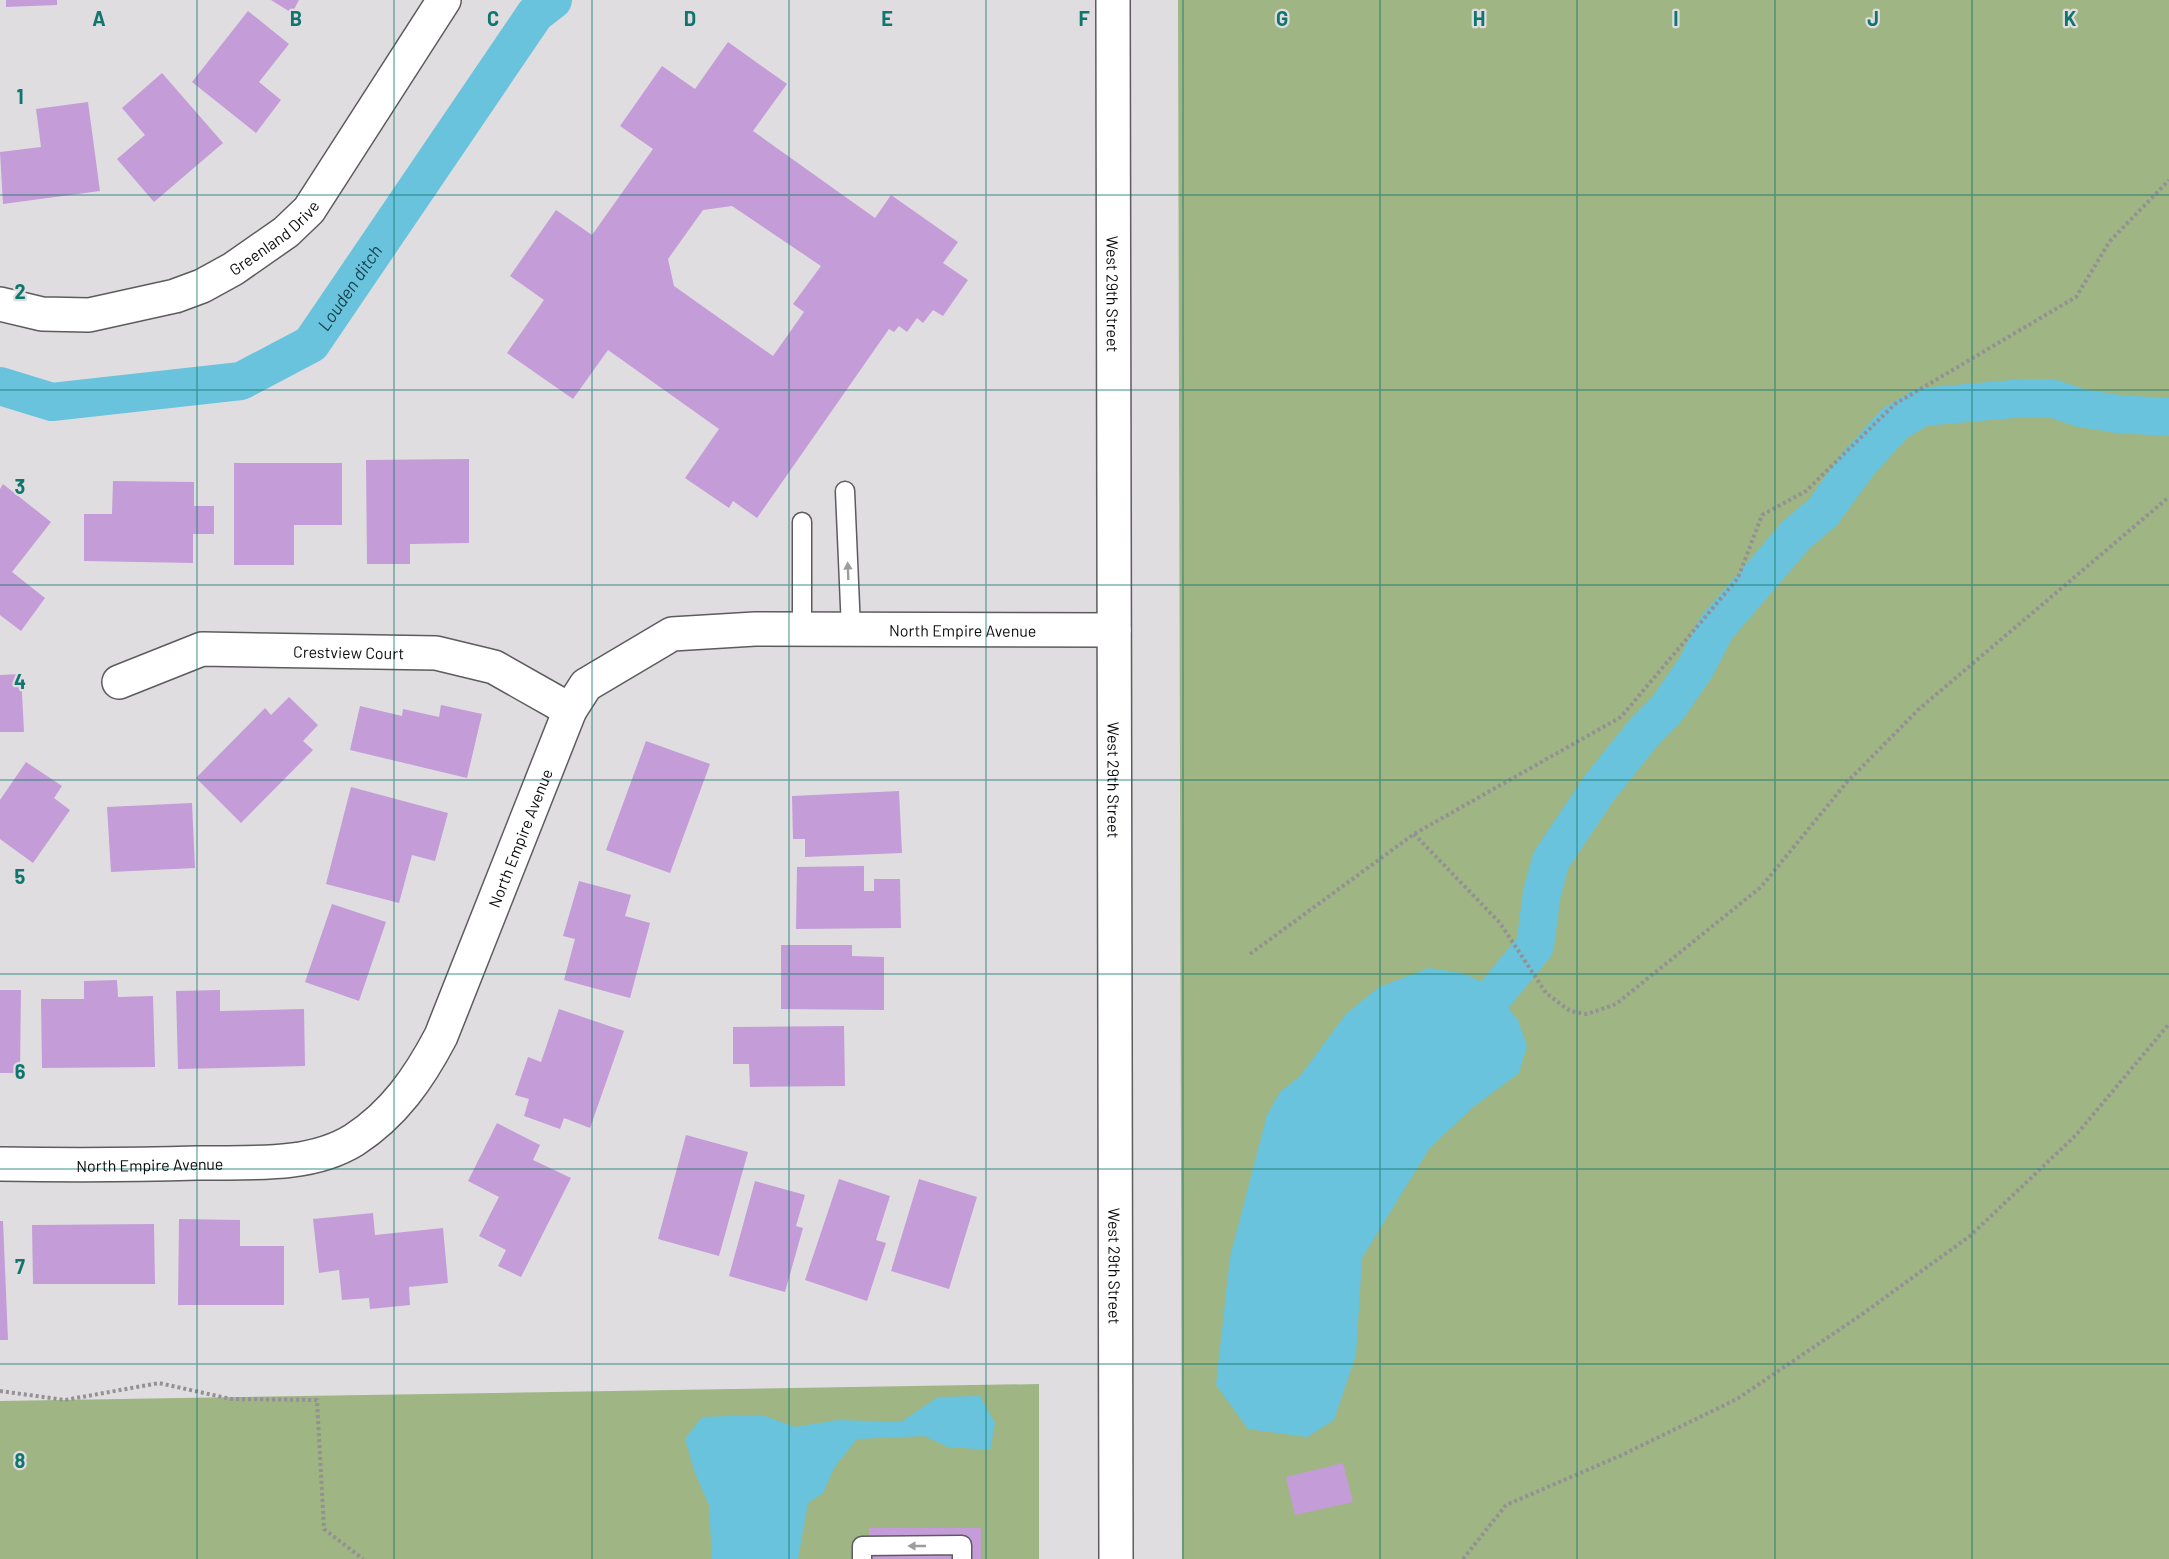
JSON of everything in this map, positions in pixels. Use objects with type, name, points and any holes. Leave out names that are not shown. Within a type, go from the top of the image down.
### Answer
[{"type":"street","name":"Greenland Drive","points":[[0,304],[42,314],[90,315],[175,296],[202,286],[286,232],[309,210],[444,0]]},
{"type":"street","name":"West 29th Street","points":[[1113,0],[1116,1559]]},
{"type":"street","name":"North Empire Avenue","points":[[0,1164],[115,1166],[307,1158],[352,1141],[380,1121],[404,1097],[423,1070],[441,1036],[570,710],[586,685],[672,634],[802,629],[1114,630]]},
{"type":"street","name":"Crestview Court","points":[[119,682],[202,648],[436,653],[494,667],[570,710]]},
{"type":"lane","points":[[845,491],[850,629]]},
{"type":"lane","points":[[802,522],[802,629]]},
{"type":"lane","points":[[862,1559],[862,1546],[962,1545],[962,1559]]},
{"type":"path","points":[[1250,954],[1414,834],[1621,717],[1738,578],[1762,515],[1806,491],[1895,404],[2076,297],[2110,241],[2169,180]]},
{"type":"path","points":[[1414,834],[1500,923],[1546,993],[1570,1011],[1587,1014],[1616,1004],[1761,887],[1847,782],[1919,709],[2169,497]]},
{"type":"path","points":[[1463,1559],[1506,1505],[1622,1455],[1737,1399],[1858,1317],[1970,1236],[2076,1135],[2169,1024]]},
{"type":"path","points":[[0,1391],[65,1400],[159,1383],[231,1399],[317,1400],[324,1529],[363,1559]]},
{"type":"green space","points":[[1178,0],[2169,0],[2169,1559],[1182,1559]]},
{"type":"green space","points":[[1039,1384],[1039,1559],[0,1559],[0,1401]]},
{"type":"water","points":[[1429,968],[1462,973],[1491,986],[1518,1020],[1527,1046],[1519,1073],[1472,1108],[1429,1149],[1362,1258],[1356,1355],[1334,1420],[1307,1437],[1248,1429],[1216,1385],[1230,1257],[1267,1115],[1280,1092],[1300,1076],[1346,1014],[1379,987]]},
{"type":"water","points":[[980,1396],[995,1423],[990,1450],[948,1447],[924,1436],[857,1439],[834,1468],[823,1493],[808,1503],[798,1559],[712,1559],[709,1505],[695,1473],[685,1439],[702,1417],[762,1415],[795,1427],[838,1420],[901,1422],[938,1397]]},
{"type":"building","points":[[6,0],[57,0],[57,5],[6,7]]},
{"type":"building","points":[[271,0],[299,0],[292,13]]},
{"type":"building","points":[[248,11],[289,44],[259,82],[281,100],[256,133],[192,82]]},
{"type":"building","points":[[728,42],[787,84],[753,131],[875,218],[891,195],[958,242],[943,263],[968,280],[943,316],[933,310],[923,323],[917,318],[907,332],[899,326],[894,332],[889,329],[757,518],[733,501],[729,508],[685,478],[719,429],[608,350],[573,399],[507,353],[544,300],[510,276],[556,210],[592,235],[653,149],[620,126],[662,66],[695,89]],"holes":[[[732,206],[821,266],[793,304],[804,312],[773,356],[674,286],[668,259],[703,210]]]},
{"type":"building","points":[[162,73],[223,143],[154,202],[117,159],[145,135],[122,108]]},
{"type":"building","points":[[88,102],[100,191],[3,204],[0,152],[41,147],[36,109]]},
{"type":"building","points":[[469,459],[469,543],[410,544],[410,564],[367,564],[366,460]]},
{"type":"building","points":[[234,463],[342,463],[342,525],[294,525],[294,565],[234,565]]},
{"type":"building","points":[[113,481],[194,482],[194,506],[214,506],[214,534],[193,534],[193,563],[84,561],[84,514],[112,514]]},
{"type":"building","points":[[3,484],[51,522],[12,572],[45,598],[21,631],[0,615],[0,489]]},
{"type":"building","points":[[21,674],[24,732],[0,732],[0,675]]},
{"type":"building","points":[[289,697],[318,725],[303,741],[313,750],[241,823],[196,778],[265,708],[271,715]]},
{"type":"building","points":[[441,705],[482,714],[467,778],[350,750],[360,706],[402,716],[403,709],[439,717]]},
{"type":"building","points":[[646,741],[710,764],[670,873],[606,850]]},
{"type":"building","points":[[26,762],[62,786],[54,798],[70,810],[33,863],[0,839],[0,800]]},
{"type":"building","points":[[351,787],[448,813],[435,861],[412,855],[399,903],[326,884]]},
{"type":"building","points":[[899,791],[902,853],[805,857],[805,839],[793,839],[792,796]]},
{"type":"building","points":[[192,803],[195,868],[111,872],[107,807]]},
{"type":"building","points":[[864,866],[864,891],[874,891],[874,879],[900,879],[901,928],[796,929],[797,867]]},
{"type":"building","points":[[579,881],[631,895],[625,916],[650,923],[630,998],[564,980],[575,939],[563,936]]},
{"type":"building","points":[[332,904],[386,922],[359,1001],[305,982]]},
{"type":"building","points":[[781,945],[852,945],[852,956],[884,957],[884,1010],[781,1009]]},
{"type":"building","points":[[117,980],[118,997],[153,996],[155,1067],[42,1068],[41,999],[84,999],[84,981]]},
{"type":"building","points":[[0,990],[21,990],[20,1073],[0,1073]]},
{"type":"building","points":[[220,990],[220,1011],[304,1009],[305,1066],[178,1069],[176,991]]},
{"type":"building","points":[[559,1009],[624,1031],[590,1128],[564,1118],[560,1129],[524,1116],[529,1099],[515,1095],[528,1057],[541,1062]]},
{"type":"building","points":[[844,1026],[845,1086],[750,1087],[749,1064],[733,1064],[733,1027]]},
{"type":"building","points":[[497,1123],[540,1145],[533,1160],[571,1178],[521,1277],[498,1266],[506,1250],[479,1236],[499,1197],[468,1181]]},
{"type":"building","points":[[686,1135],[748,1152],[719,1256],[658,1239]]},
{"type":"building","points":[[839,1179],[890,1196],[876,1240],[886,1243],[867,1301],[805,1280]]},
{"type":"building","points":[[919,1179],[977,1197],[949,1289],[891,1271]]},
{"type":"building","points":[[755,1181],[805,1195],[796,1226],[803,1228],[785,1292],[729,1276]]},
{"type":"building","points":[[373,1213],[375,1235],[443,1228],[448,1283],[409,1287],[410,1305],[370,1309],[369,1298],[342,1300],[339,1270],[319,1273],[313,1219]]},
{"type":"building","points":[[179,1219],[240,1220],[240,1246],[284,1246],[284,1305],[178,1305]]},
{"type":"building","points":[[0,1221],[3,1221],[8,1340],[0,1340]]},
{"type":"building","points":[[154,1224],[155,1284],[33,1284],[32,1225]]},
{"type":"building","points":[[1343,1463],[1353,1502],[1295,1515],[1286,1477]]},
{"type":"building","points":[[869,1528],[981,1528],[981,1559],[869,1559]]},
{"type":"waterway","name":"Louden ditch","points":[[0,386],[52,402],[241,381],[311,344],[535,14],[553,0]]},
{"type":"waterway","points":[[1498,991],[1535,946],[1542,893],[1551,860],[1600,787],[1645,731],[1667,709],[1696,667],[1716,628],[1796,535],[1823,512],[1858,464],[1895,423],[1922,407],[2024,398],[2051,398],[2081,408],[2118,414],[2169,417]]}]
